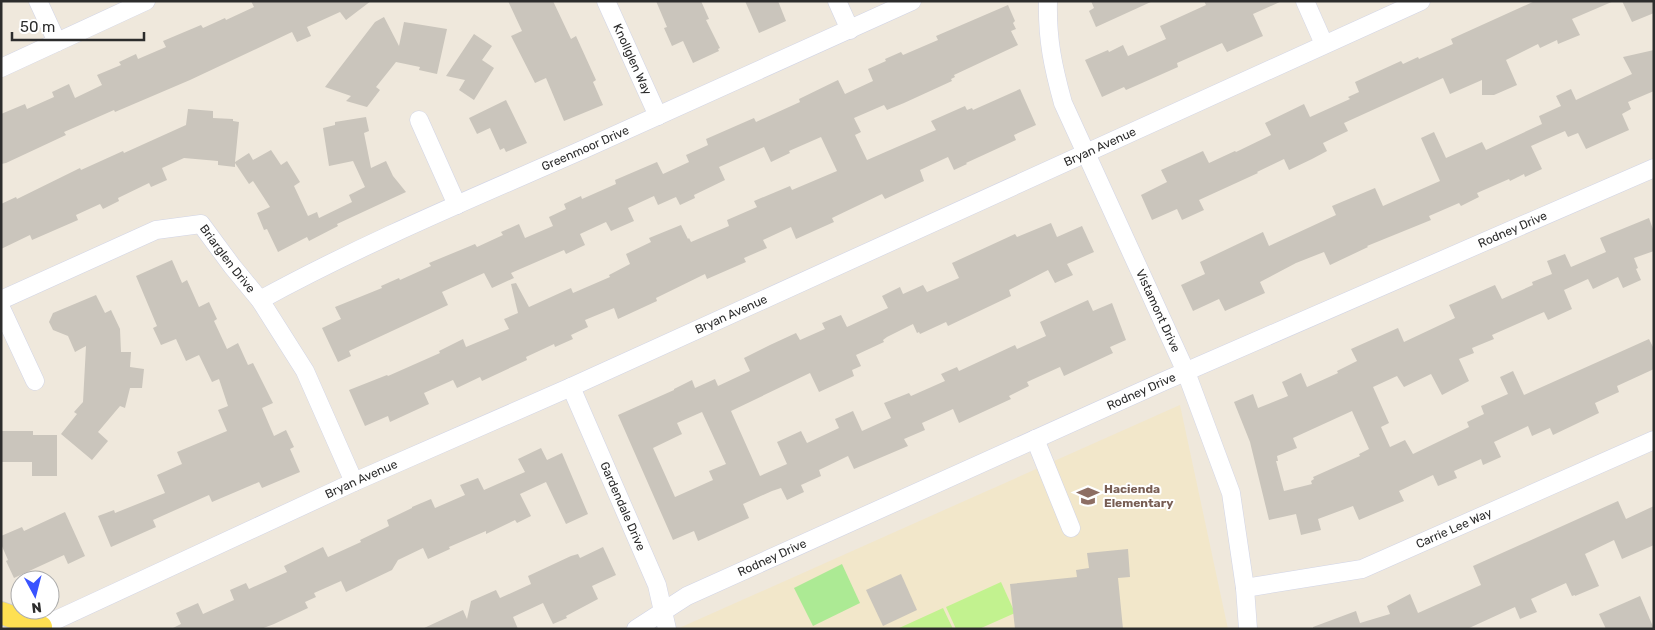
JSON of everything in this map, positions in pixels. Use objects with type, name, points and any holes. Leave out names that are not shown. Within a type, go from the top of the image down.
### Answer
[{"type":"main road","points":[[1,613],[41,628]]},
{"type":"street","points":[[38,1],[57,42]]},
{"type":"street","points":[[1,68],[146,1]]},
{"type":"street","name":"Knollglen Way","points":[[606,1],[658,116]]},
{"type":"street","points":[[837,1],[850,30]]},
{"type":"street","name":"Greenmoor Drive","points":[[260,300],[316,270],[457,205],[912,1]]},
{"type":"street","name":"Vistamont Drive","points":[[1048,1],[1047,28],[1052,64],[1063,104],[1186,372],[1231,492],[1245,588],[1248,629]]},
{"type":"street","points":[[1305,1],[1324,44]]},
{"type":"street","name":"Bryan Avenue","points":[[41,628],[354,482],[571,388],[1420,1]]},
{"type":"street","points":[[419,120],[457,205]]},
{"type":"street","name":"Rodney Drive","points":[[636,629],[687,596],[1186,372],[1654,168]]},
{"type":"street","name":"Briarglen Drive","points":[[1,300],[156,230],[201,224],[260,300],[305,371],[354,482]]},
{"type":"street","points":[[1,308],[35,381]]},
{"type":"street","name":"Gardendale Drive","points":[[571,388],[657,585],[667,629]]},
{"type":"street","points":[[1035,439],[1071,528]]},
{"type":"street","name":"Carrie Lee Way","points":[[1245,588],[1362,569],[1654,440]]},
{"type":"shaded area","name":"Hacienda Elementary","points":[[1180,405],[1228,629],[677,629]]},
{"type":"green space","points":[[842,564],[860,603],[813,626],[794,588]]},
{"type":"green space","points":[[1001,582],[1015,613],[979,629],[956,629],[946,607]]},
{"type":"green space","points":[[943,608],[953,629],[897,629]]},
{"type":"building","points":[[251,1],[371,1],[346,20],[340,12],[307,27],[311,36],[297,42],[292,32],[190,80],[64,132],[66,135],[1,164],[1,114],[25,104],[27,109],[54,97],[52,92],[69,84],[75,98],[102,85],[97,75],[121,65],[119,62],[136,54],[138,59],[166,47],[163,41],[201,25],[203,28],[225,18],[226,20],[254,7]]},
{"type":"building","points":[[508,1],[553,1],[571,39],[576,36],[596,80],[593,82],[603,105],[564,121],[546,78],[535,83],[511,36],[522,31]]},
{"type":"building","points":[[656,1],[701,1],[709,19],[706,20],[720,48],[718,49],[719,51],[693,63],[683,41],[672,46],[664,28],[667,27]]},
{"type":"building","points":[[745,1],[778,1],[786,21],[759,33]]},
{"type":"building","points":[[1091,1],[1153,1],[1096,27],[1089,11],[1094,8]]},
{"type":"building","points":[[1204,1],[1282,1],[1253,14],[1263,36],[1227,52],[1222,43],[1177,63],[1178,67],[1126,90],[1124,87],[1102,97],[1085,60],[1123,45],[1128,56],[1166,39],[1160,26],[1206,5]]},
{"type":"building","points":[[1535,1],[1614,1],[1572,19],[1580,35],[1558,44],[1557,40],[1540,48],[1538,44],[1506,60],[1517,85],[1494,95],[1482,95],[1482,80],[1450,94],[1443,78],[1344,123],[1348,131],[1323,143],[1327,151],[1312,159],[1289,170],[1284,159],[1199,200],[1204,210],[1182,220],[1177,209],[1152,220],[1141,195],[1167,182],[1161,170],[1203,151],[1209,163],[1236,152],[1271,135],[1265,123],[1304,104],[1310,117],[1350,99],[1348,97],[1359,92],[1355,82],[1401,61],[1403,64],[1418,57],[1419,59],[1453,44],[1451,39]]},
{"type":"building","points":[[1622,1],[1654,1],[1654,13],[1632,22]]},
{"type":"building","points":[[1008,5],[1015,21],[1013,23],[1016,29],[1011,31],[1018,45],[954,75],[955,77],[951,79],[952,81],[904,103],[887,110],[884,105],[854,118],[861,132],[855,135],[867,160],[936,130],[931,121],[965,106],[967,110],[972,108],[973,110],[1020,89],[1036,125],[1014,135],[1016,140],[954,170],[948,157],[920,170],[924,181],[885,199],[882,194],[832,218],[834,222],[796,239],[791,227],[763,240],[767,248],[744,258],[746,262],[707,279],[705,274],[656,298],[657,301],[618,319],[614,308],[585,320],[588,327],[571,335],[573,339],[555,347],[554,344],[526,357],[527,360],[482,381],[480,377],[457,388],[453,380],[424,393],[429,404],[390,422],[388,416],[365,426],[349,390],[388,376],[440,353],[439,351],[463,339],[466,347],[509,329],[504,319],[518,313],[511,284],[516,283],[529,307],[571,288],[573,293],[610,277],[609,275],[630,264],[626,254],[651,242],[649,238],[681,225],[691,242],[729,226],[727,220],[757,207],[754,201],[790,186],[792,190],[837,171],[821,137],[789,151],[790,153],[771,162],[764,147],[719,167],[725,180],[694,195],[695,198],[680,205],[676,197],[658,205],[654,196],[628,208],[634,221],[611,231],[606,222],[580,234],[585,245],[566,254],[564,250],[511,273],[514,278],[492,288],[484,273],[442,292],[448,305],[349,351],[351,356],[338,362],[322,328],[341,319],[335,307],[382,288],[381,286],[399,278],[400,280],[431,266],[429,263],[475,244],[477,247],[503,235],[501,232],[519,224],[525,238],[553,226],[549,217],[566,209],[564,204],[581,196],[582,199],[616,184],[615,180],[657,162],[663,174],[689,162],[686,155],[708,145],[706,139],[754,118],[756,122],[800,102],[799,99],[838,80],[845,94],[873,81],[868,69],[886,61],[885,59],[901,52],[903,55],[938,40],[936,36]]},
{"type":"building","points":[[384,17],[399,46],[404,22],[447,29],[437,74],[419,70],[420,67],[396,62],[376,87],[380,90],[367,107],[346,101],[351,96],[325,87],[375,22]]},
{"type":"building","points":[[474,34],[492,46],[482,60],[494,68],[474,100],[459,90],[465,80],[446,76]]},
{"type":"building","points":[[1654,50],[1654,91],[1628,102],[1631,109],[1622,114],[1629,130],[1586,149],[1578,133],[1568,137],[1565,131],[1531,146],[1542,169],[1525,177],[1524,174],[1510,181],[1509,179],[1477,193],[1479,197],[1461,206],[1459,203],[1429,216],[1431,220],[1367,246],[1330,265],[1324,252],[1296,263],[1260,282],[1265,293],[1225,311],[1219,299],[1193,311],[1181,285],[1205,274],[1200,262],[1263,232],[1269,246],[1336,215],[1332,206],[1375,188],[1383,206],[1440,181],[1421,138],[1434,132],[1446,158],[1482,142],[1486,150],[1542,124],[1539,116],[1561,106],[1556,96],[1571,89],[1576,100],[1632,74],[1623,57]]},
{"type":"building","points":[[506,100],[527,143],[506,152],[504,148],[500,150],[490,128],[477,134],[469,118]]},
{"type":"building","points":[[188,109],[213,111],[213,118],[233,119],[233,121],[239,122],[235,162],[249,153],[253,160],[271,150],[281,165],[287,161],[300,182],[294,186],[308,216],[317,212],[319,218],[352,202],[349,195],[365,187],[353,161],[329,166],[323,128],[335,125],[335,122],[366,117],[369,131],[364,133],[371,168],[386,161],[393,176],[406,192],[337,224],[338,226],[309,241],[307,237],[278,252],[267,229],[264,230],[257,213],[270,207],[253,181],[249,184],[235,163],[235,167],[218,165],[218,161],[184,158],[162,168],[167,180],[151,187],[149,183],[118,198],[119,201],[103,209],[100,204],[76,215],[78,220],[32,240],[30,235],[1,249],[1,204],[16,197],[17,199],[80,168],[81,170],[123,151],[124,153],[186,125]]},
{"type":"building","points":[[1649,218],[1654,232],[1654,251],[1634,258],[1641,280],[1623,288],[1618,277],[1593,289],[1588,279],[1564,290],[1572,309],[1548,320],[1544,312],[1492,335],[1494,339],[1472,348],[1474,353],[1459,359],[1469,381],[1442,395],[1431,374],[1404,387],[1397,376],[1373,387],[1389,423],[1381,427],[1390,447],[1405,440],[1413,454],[1469,427],[1467,422],[1484,414],[1481,406],[1508,394],[1500,377],[1513,371],[1524,395],[1649,339],[1654,349],[1654,369],[1617,386],[1619,392],[1595,403],[1599,413],[1553,435],[1550,428],[1532,436],[1528,426],[1494,442],[1501,457],[1483,465],[1481,459],[1454,471],[1457,478],[1438,486],[1433,475],[1399,491],[1404,501],[1359,520],[1353,506],[1318,519],[1321,530],[1301,535],[1296,514],[1269,520],[1250,442],[1234,402],[1253,394],[1258,408],[1288,396],[1282,382],[1301,373],[1307,387],[1338,373],[1337,371],[1357,361],[1351,349],[1398,328],[1404,342],[1455,318],[1449,305],[1495,285],[1502,299],[1533,285],[1532,282],[1552,274],[1547,261],[1565,254],[1571,267],[1606,252],[1600,238]],"holes":[[[1352,411],[1369,449],[1359,454],[1360,456],[1313,477],[1312,484],[1284,491],[1276,461],[1278,461],[1277,456],[1297,448],[1293,438]]]},
{"type":"building","points":[[1051,223],[1057,237],[1082,226],[1094,252],[1067,264],[1073,275],[1055,283],[1048,270],[1009,290],[1011,296],[948,326],[946,322],[920,334],[919,332],[917,333],[913,324],[887,337],[883,340],[884,342],[856,355],[861,366],[852,370],[854,376],[819,392],[810,373],[731,411],[760,476],[787,464],[777,442],[801,431],[807,443],[839,428],[835,419],[853,411],[862,431],[891,418],[884,403],[909,393],[911,396],[945,381],[941,374],[957,367],[959,371],[1015,345],[1017,349],[1046,336],[1040,322],[1088,300],[1093,311],[1112,303],[1126,340],[1110,347],[1113,353],[1064,376],[1060,367],[1027,382],[1029,386],[1009,396],[1011,399],[959,423],[953,409],[922,423],[925,430],[904,439],[908,446],[854,469],[848,456],[819,470],[821,476],[801,485],[804,492],[787,500],[781,488],[772,491],[743,504],[749,518],[698,541],[694,531],[673,540],[618,415],[692,380],[695,388],[715,379],[718,386],[750,371],[744,358],[770,345],[796,333],[800,340],[825,329],[822,323],[841,315],[847,327],[888,308],[882,296],[900,287],[903,294],[923,285],[927,292],[959,278],[952,263],[1015,234],[1017,237]],"holes":[[[702,412],[726,464],[709,471],[713,480],[675,497],[653,448],[682,434],[677,423]]]},
{"type":"building","points":[[172,260],[182,283],[187,280],[199,307],[209,302],[217,319],[214,321],[227,349],[238,343],[248,365],[253,363],[273,403],[262,408],[274,436],[286,430],[294,447],[290,449],[300,472],[262,488],[259,482],[212,502],[209,495],[153,520],[156,527],[111,547],[98,516],[114,510],[115,513],[165,493],[157,475],[182,464],[177,452],[227,431],[218,410],[228,406],[219,379],[212,382],[199,355],[186,361],[176,339],[161,345],[153,328],[157,326],[136,276]]},
{"type":"building","points":[[96,295],[105,313],[111,310],[120,329],[121,352],[131,352],[130,367],[144,369],[142,388],[130,388],[125,408],[120,406],[98,432],[108,441],[92,460],[61,434],[77,414],[74,412],[83,402],[86,346],[75,352],[68,336],[53,330],[49,322],[53,313]]},
{"type":"building","points":[[1,431],[33,431],[33,435],[57,435],[57,476],[32,476],[32,462],[1,462]]},
{"type":"building","points":[[541,448],[547,460],[562,453],[588,514],[566,524],[546,482],[520,494],[531,516],[517,523],[515,520],[486,534],[486,531],[449,547],[450,549],[428,559],[423,548],[398,560],[392,570],[346,592],[341,581],[314,593],[316,597],[305,602],[308,608],[274,624],[261,629],[171,629],[181,624],[176,613],[198,603],[203,614],[234,600],[230,590],[246,583],[249,589],[287,572],[284,566],[323,547],[328,557],[361,542],[360,540],[389,526],[387,520],[412,507],[431,499],[435,508],[465,495],[460,485],[478,478],[484,490],[525,472],[518,459]]},
{"type":"building","points":[[1618,501],[1626,519],[1654,506],[1654,545],[1622,559],[1614,540],[1585,554],[1599,586],[1572,596],[1566,583],[1531,599],[1537,612],[1520,619],[1515,607],[1467,629],[1313,629],[1313,627],[1356,611],[1360,623],[1390,614],[1387,606],[1410,594],[1418,613],[1481,585],[1473,566]]},
{"type":"building","points":[[65,512],[85,556],[68,564],[64,555],[31,570],[10,570],[1,544],[1,536],[22,527],[24,531]]},
{"type":"building","points":[[603,547],[616,575],[592,586],[598,599],[566,616],[567,618],[553,624],[543,603],[513,617],[518,629],[422,629],[463,610],[467,619],[471,601],[496,590],[500,598],[531,584],[528,576],[571,556],[578,554],[580,558]]},
{"type":"building","points":[[1128,549],[1130,577],[1118,578],[1123,629],[1015,629],[1010,584],[1077,577],[1076,570],[1089,568],[1087,553]]},
{"type":"building","points":[[901,574],[917,610],[883,626],[866,590]]},
{"type":"building","points":[[1640,596],[1654,629],[1606,629],[1599,614]]},
{"type":"place","name":"Hacienda Elementary","points":[[1088,496]]}]
